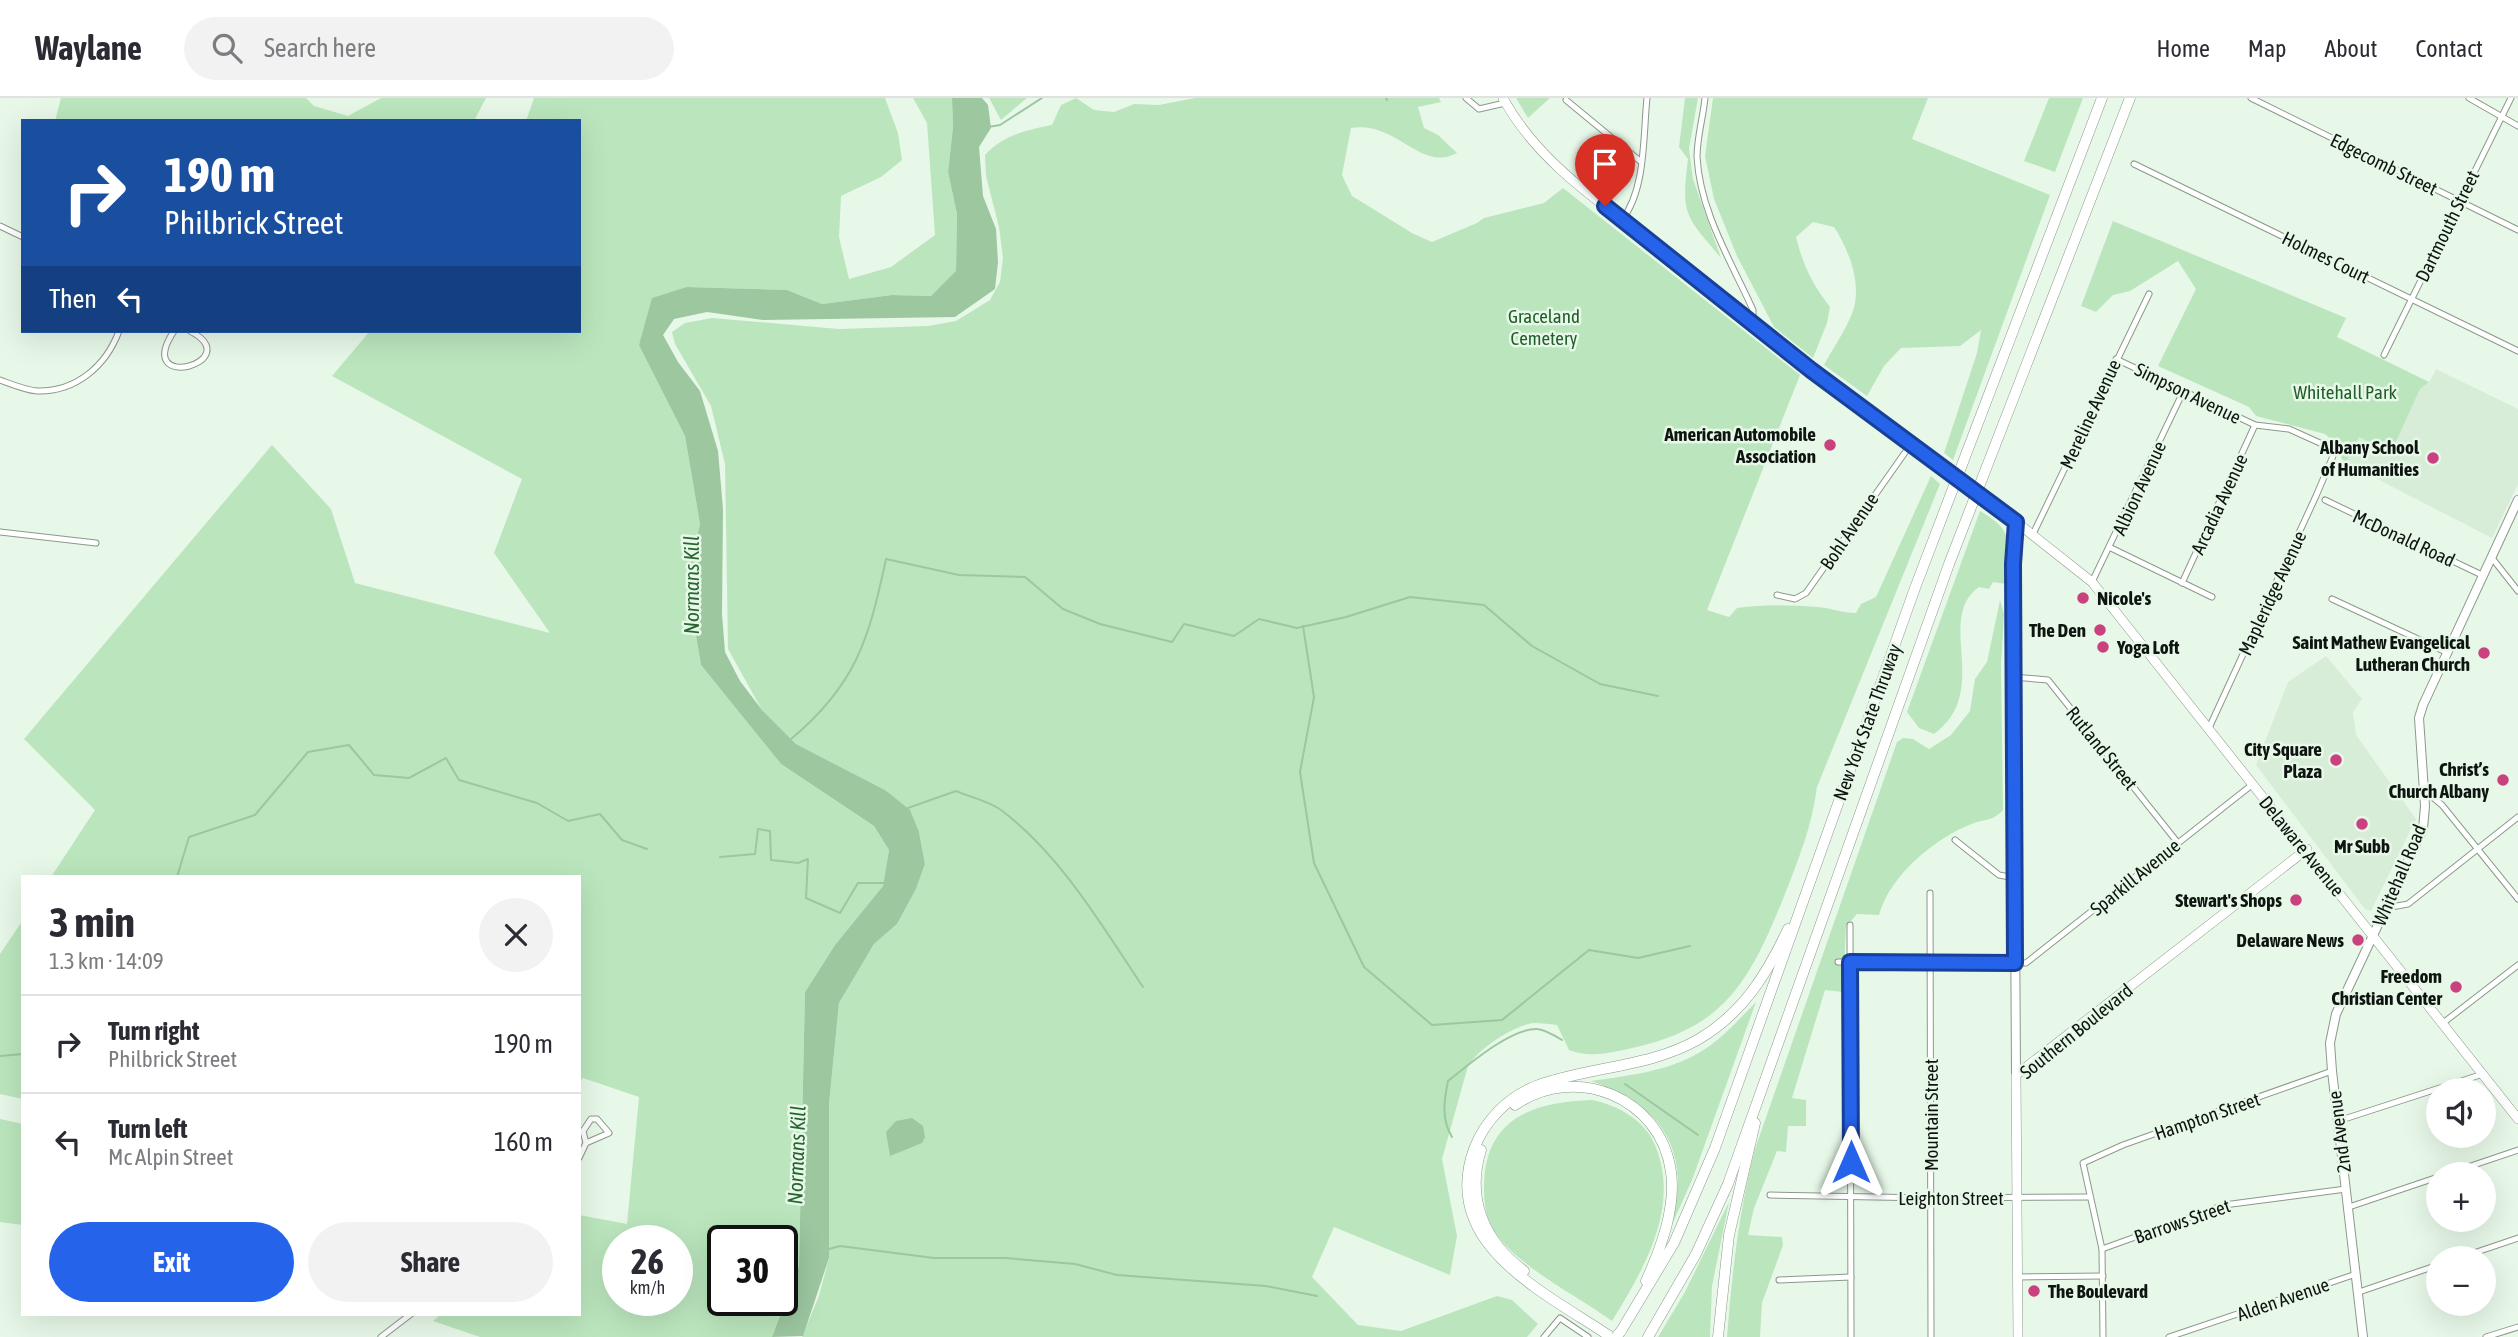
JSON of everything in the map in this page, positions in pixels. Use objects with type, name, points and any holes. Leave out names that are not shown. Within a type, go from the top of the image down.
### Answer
[{"type":"highway","name":"New York State Thruway","points":[[1619,1335],[1661,1265],[1695,1199],[1730,1109],[1910,601],[2102,98]]},
{"type":"highway","name":"New York State Thruway","points":[[1648,1337],[1684,1277],[1718,1209],[1949,564],[2130,98]]},
{"type":"highway","points":[[1611,1337],[1515,1272],[1488,1246],[1474,1221],[1469,1200],[1469,1167],[1476,1145],[1496,1113],[1526,1090],[1665,1055],[1723,1023],[1750,995],[1770,966],[1813,874]]},
{"type":"highway","points":[[1717,1337],[1723,1275],[1738,1191],[1794,995]]},
{"type":"highway","points":[[1586,1086],[1617,1096],[1650,1122],[1666,1151],[1672,1182],[1666,1226],[1652,1268],[1619,1335],[1508,1258],[1490,1238],[1478,1209],[1476,1170],[1486,1138],[1506,1112],[1521,1101],[1547,1090],[1586,1086]]},
{"type":"main road","name":"Delaware Avenue","points":[[1504,101],[1524,132],[1547,158],[1622,220],[1753,325],[2033,534],[2092,582],[2518,1119]]},
{"type":"main road","name":"Southern Boulevard","points":[[2018,1337],[2016,1075],[2306,849]]},
{"type":"street","points":[[1466,98],[1479,109],[1504,101]]},
{"type":"street","points":[[1622,220],[1634,201],[1647,98]]},
{"type":"street","points":[[1705,98],[1698,146],[1703,195],[1720,241],[1753,310],[1753,325]]},
{"type":"street","name":"Edgecomb Street","points":[[2250,98],[2518,230]]},
{"type":"street","points":[[2469,98],[2518,126]]},
{"type":"street","name":"Dartmouth Street","points":[[2384,355],[2511,98]]},
{"type":"street","points":[[1566,100],[1640,161]]},
{"type":"street","name":"Holmes Court","points":[[2134,164],[2518,351]]},
{"type":"street","points":[[0,226],[21,236]]},
{"type":"street","name":"Mereline Avenue","points":[[2033,534],[2148,294]]},
{"type":"street","points":[[0,380],[36,391],[64,387],[92,374],[112,348],[118,333]]},
{"type":"street","points":[[173,333],[166,345],[167,357],[176,367],[188,369],[199,364],[204,352],[201,340],[192,333]]},
{"type":"street","name":"Simpson Avenue","points":[[2116,359],[2255,425],[2289,429],[2308,435],[2331,448],[2333,456]]},
{"type":"street","name":"Albion Avenue","points":[[2092,582],[2111,548],[2183,392]]},
{"type":"street","name":"Arcadia Avenue","points":[[2182,583],[2255,425]]},
{"type":"street","name":"Bohl Avenue","points":[[1777,595],[1796,599],[1806,593],[1911,444]]},
{"type":"street","name":"Mapleridge Avenue","points":[[2209,728],[2333,456]]},
{"type":"street","name":"McDonald Road","points":[[2325,500],[2484,576]]},
{"type":"street","name":"Whitehall Road","points":[[2373,936],[2423,830],[2424,790],[2419,718],[2518,500]]},
{"type":"street","points":[[2016,522],[2013,677],[2016,1075]]},
{"type":"street","points":[[0,532],[96,543]]},
{"type":"street","points":[[2111,548],[2212,597]]},
{"type":"street","points":[[2492,558],[2518,591]]},
{"type":"street","points":[[2332,599],[2448,653]]},
{"type":"street","name":"Rutland Street","points":[[2013,677],[2048,680],[2178,843]]},
{"type":"street","name":"Sparkill Avenue","points":[[2015,963],[2026,963],[2253,784]]},
{"type":"street","points":[[2424,790],[2442,805],[2518,900]]},
{"type":"street","points":[[2386,908],[2408,904],[2518,817]]},
{"type":"street","points":[[1955,840],[1999,875],[2014,878]]},
{"type":"street","name":"Mountain Street","points":[[1930,892],[1931,1337]]},
{"type":"street","points":[[1850,925],[1851,1337]]},
{"type":"street","name":"2nd Avenue","points":[[2363,1337],[2330,1043],[2336,1014],[2373,936]]},
{"type":"street","points":[[1838,962],[2015,963]]},
{"type":"street","points":[[2442,1023],[2518,965]]},
{"type":"street","name":"Hampton Street","points":[[2089,1197],[2083,1163],[2123,1145],[2332,1072]]},
{"type":"street","points":[[2338,1121],[2483,1074]]},
{"type":"street","points":[[581,1154],[586,1143],[583,1131],[591,1119],[597,1119],[609,1133],[586,1143]]},
{"type":"street","points":[[2482,1162],[2518,1150]]},
{"type":"street","points":[[2349,1207],[2426,1181]]},
{"type":"street","name":"Barrows Street","points":[[2102,1249],[2224,1205],[2346,1189]]},
{"type":"street","name":"Leighton Street","points":[[1770,1195],[2089,1197]]},
{"type":"street","points":[[2089,1197],[2102,1249],[2103,1337]]},
{"type":"street","points":[[2494,1246],[2518,1238]]},
{"type":"street","points":[[2359,1292],[2426,1269]]},
{"type":"street","name":"Alden Avenue","points":[[2169,1337],[2356,1274]]},
{"type":"street","points":[[2018,1277],[2103,1276]]},
{"type":"street","points":[[1779,1280],[1851,1277]]},
{"type":"street","points":[[381,1337],[407,1316]]},
{"type":"street","points":[[1544,1337],[1560,1318],[1588,1337]]},
{"type":"street","points":[[2486,1337],[2518,1327]]},
{"type":"shaded area","name":"Albany School of Humanities","points":[[2436,369],[2518,409],[2518,484],[2492,538],[2346,463],[2359,437],[2391,453],[2420,389],[2430,381]]},
{"type":"shaded area","name":"City Square Plaza","points":[[2326,656],[2362,699],[2353,712],[2356,735],[2416,819],[2371,911],[2365,909],[2256,765],[2288,682]]},
{"type":"green space","points":[[61,98],[306,98],[314,106],[348,116],[381,98],[486,98],[475,119],[56,119]]},
{"type":"green space","points":[[534,98],[885,98],[898,133],[902,160],[881,177],[841,196],[839,237],[849,279],[891,267],[935,235],[927,123],[913,98],[952,98],[953,127],[948,172],[957,214],[956,272],[931,296],[892,295],[822,304],[787,290],[687,287],[639,344],[685,436],[700,524],[687,582],[701,665],[781,764],[874,826],[889,850],[883,886],[835,945],[805,992],[798,1269],[798,1225],[707,1225],[707,1316],[780,1316],[772,1337],[480,1337],[433,1321],[439,1316],[581,1316],[581,1215],[627,1224],[639,1097],[583,1078],[581,1080],[581,875],[52,875],[95,810],[24,739],[272,445],[331,509],[355,583],[550,633],[494,553],[522,479],[332,376],[368,333],[581,333],[581,119],[527,119]]},
{"type":"green space","points":[[989,98],[1027,98],[1001,120]]},
{"type":"green space","name":"Graceland Cemetery","points":[[1076,98],[1094,110],[1114,112],[1134,104],[1159,105],[1195,98],[1439,98],[1441,102],[1418,107],[1424,128],[1438,135],[1457,153],[1444,157],[1432,156],[1381,131],[1351,128],[1342,175],[1352,196],[1412,233],[1432,242],[1484,218],[1544,203],[1563,188],[1800,375],[1707,610],[1729,617],[1737,608],[1787,605],[1856,613],[1861,604],[1876,597],[1931,476],[1940,484],[1817,787],[1800,855],[1773,924],[1747,974],[1731,995],[1713,1013],[1691,1027],[1664,1039],[1616,1052],[1592,1054],[1569,1050],[1557,1025],[1549,1024],[1526,1025],[1497,1039],[1468,1066],[1442,1159],[1457,1236],[1450,1275],[1334,1227],[1312,1277],[1358,1325],[1401,1331],[1497,1296],[1512,1300],[1538,1324],[1527,1337],[802,1337],[819,1296],[829,1258],[829,1104],[839,1003],[874,944],[897,924],[916,889],[925,864],[919,832],[885,790],[796,744],[762,710],[728,649],[725,464],[711,406],[675,344],[672,332],[685,323],[712,318],[839,329],[928,326],[956,321],[990,300],[1000,282],[1003,258],[999,227],[986,176],[985,155],[1007,138],[1052,125],[1061,105]]},
{"type":"green space","points":[[1516,98],[1550,98],[1528,118]]},
{"type":"green space","points":[[1685,98],[1698,98],[1689,149],[1693,179],[1721,258],[1688,214],[1685,192],[1688,159],[1679,147]]},
{"type":"green space","points":[[1713,98],[1928,98],[1912,139],[2050,195],[1953,460],[1944,453],[1977,353],[1981,330],[1960,346],[1901,348],[1884,366],[1867,396],[1824,365],[1853,311],[1856,290],[1853,267],[1834,227],[1813,222],[1796,237],[1809,274],[1830,307],[1827,323],[1813,358],[1774,327],[1737,256],[1714,199],[1705,156]]},
{"type":"green space","points":[[2049,98],[2083,98],[2055,172],[2024,161]]},
{"type":"green space","name":"Whitehall Park","points":[[2113,221],[2346,318],[2337,337],[2429,382],[2420,389],[2391,453],[2359,437],[2346,463],[2341,458],[2344,451],[2325,434],[2256,416],[2249,407],[2158,366],[2196,289],[2178,261],[2130,291],[2113,295],[2096,312],[2081,306]]},
{"type":"green space","points":[[1980,511],[2000,526],[2008,541],[2006,584],[1993,582],[1989,589],[1979,587],[1967,601],[1961,617],[1960,697],[1951,717],[1934,734],[1919,728],[1907,712]]},
{"type":"green space","points":[[2000,600],[2004,614],[2001,665],[2003,810],[1993,818],[1959,829],[1930,848],[1916,859],[1893,886],[1879,915],[1857,914],[1846,927],[1843,992],[1825,990],[1792,1098],[1806,1100],[1806,1126],[1788,1126],[1786,1152],[1777,1151],[1754,1208],[1748,1235],[1782,1237],[1783,1245],[1762,1303],[1760,1337],[1727,1337],[1737,1242],[1755,1149],[1897,742],[1903,738],[1913,739],[1929,749],[1951,735],[1970,711],[1975,679],[1987,662]]},
{"type":"green space","points":[[21,923],[21,1099],[0,1094],[0,954]]},
{"type":"green space","points":[[1756,1002],[1692,1180],[1670,1229],[1678,1180],[1676,1161],[1662,1129],[1652,1116],[1625,1095],[1591,1081],[1657,1070],[1693,1056],[1719,1039]]},
{"type":"green space","points":[[1592,1100],[1620,1110],[1637,1121],[1655,1145],[1662,1168],[1664,1191],[1655,1237],[1647,1259],[1612,1321],[1535,1270],[1507,1247],[1490,1224],[1484,1200],[1486,1164],[1492,1145],[1502,1130],[1515,1119],[1549,1105]]},
{"type":"green space","points":[[0,1119],[21,1124],[21,1225],[0,1222]]},
{"type":"green space","points":[[1729,1202],[1712,1286],[1710,1337],[1658,1337],[1685,1292]]},
{"type":"water","name":"Normans Kill","points":[[952,98],[982,98],[988,105],[991,128],[979,147],[983,196],[996,229],[998,262],[995,289],[955,317],[763,320],[707,312],[674,319],[663,335],[678,362],[700,391],[718,451],[723,509],[722,614],[725,652],[740,681],[762,710],[796,744],[885,790],[910,810],[919,832],[925,864],[916,889],[897,924],[874,944],[839,1003],[829,1104],[829,1258],[803,1336],[772,1337],[780,1316],[798,1316],[805,992],[835,945],[883,886],[889,850],[874,826],[781,764],[701,665],[687,582],[700,524],[685,436],[639,345],[652,298],[687,287],[787,290],[822,304],[892,295],[931,296],[956,271],[957,214],[948,172],[953,127]]},
{"type":"water","points":[[912,1118],[923,1126],[925,1137],[922,1143],[890,1156],[886,1132],[896,1121]]},
{"type":"waterway","points":[[988,127],[1000,125],[1042,98]]},
{"type":"waterway","points":[[791,739],[831,699],[856,659],[866,637],[886,559],[959,575],[1025,577],[1063,609],[1100,624],[1172,642],[1184,624],[1234,636],[1259,619],[1297,628],[1346,617],[1410,597],[1484,605],[1532,646],[1600,684],[1658,696]]},
{"type":"waterway","points":[[1303,626],[1314,697],[1300,772],[1314,863],[1364,967],[1432,1025],[1502,1020],[1589,950],[1638,958],[1690,946]]},
{"type":"waterway","points":[[178,875],[189,837],[255,815],[308,752],[349,745],[374,775],[409,778],[446,758],[459,780],[537,803],[568,821],[600,814],[622,840],[647,849]]},
{"type":"waterway","points":[[908,808],[956,791],[1001,810],[1043,848],[1079,892],[1143,987]]},
{"type":"waterway","points":[[720,857],[755,854],[758,829],[770,831],[771,860],[798,863],[808,859],[806,898],[840,913],[858,883],[885,883]]},
{"type":"waterway","points":[[1452,1137],[1445,1117],[1448,1081],[1515,1034],[1537,1029],[1562,1040]]},
{"type":"waterway","points":[[0,1056],[21,1054]]},
{"type":"waterway","points":[[1625,1084],[1698,1135]]},
{"type":"waterway","points":[[829,1249],[840,1246],[934,1258],[1005,1258],[1075,1264],[1117,1275],[1266,1286],[1317,1296]]},
{"type":"place","name":"American Automobile Association","points":[[1830,445]]},
{"type":"place","name":"Albany School of Humanities","points":[[2433,458]]},
{"type":"place","name":"Nicole's","points":[[2083,598]]},
{"type":"place","name":"The Den","points":[[2100,630]]},
{"type":"place","name":"Yoga Loft","points":[[2103,647]]},
{"type":"place","name":"Saint Mathew Evangelical Lutheran Church","points":[[2484,653]]},
{"type":"place","name":"City Square Plaza","points":[[2336,760]]},
{"type":"place","name":"Christ’s Church Albany","points":[[2503,780]]},
{"type":"place","name":"Mr Subb","points":[[2362,824]]},
{"type":"place","name":"Stewart's Shops","points":[[2296,900]]},
{"type":"place","name":"Delaware News","points":[[2358,940]]},
{"type":"place","name":"Freedom Christian Center","points":[[2456,987]]},
{"type":"place","name":"The Boulevard","points":[[2034,1291]]},
{"type":"route","points":[[1605,206],[1811,370],[2016,522],[2013,542],[2015,963],[1850,962],[1851,1162]]}]
